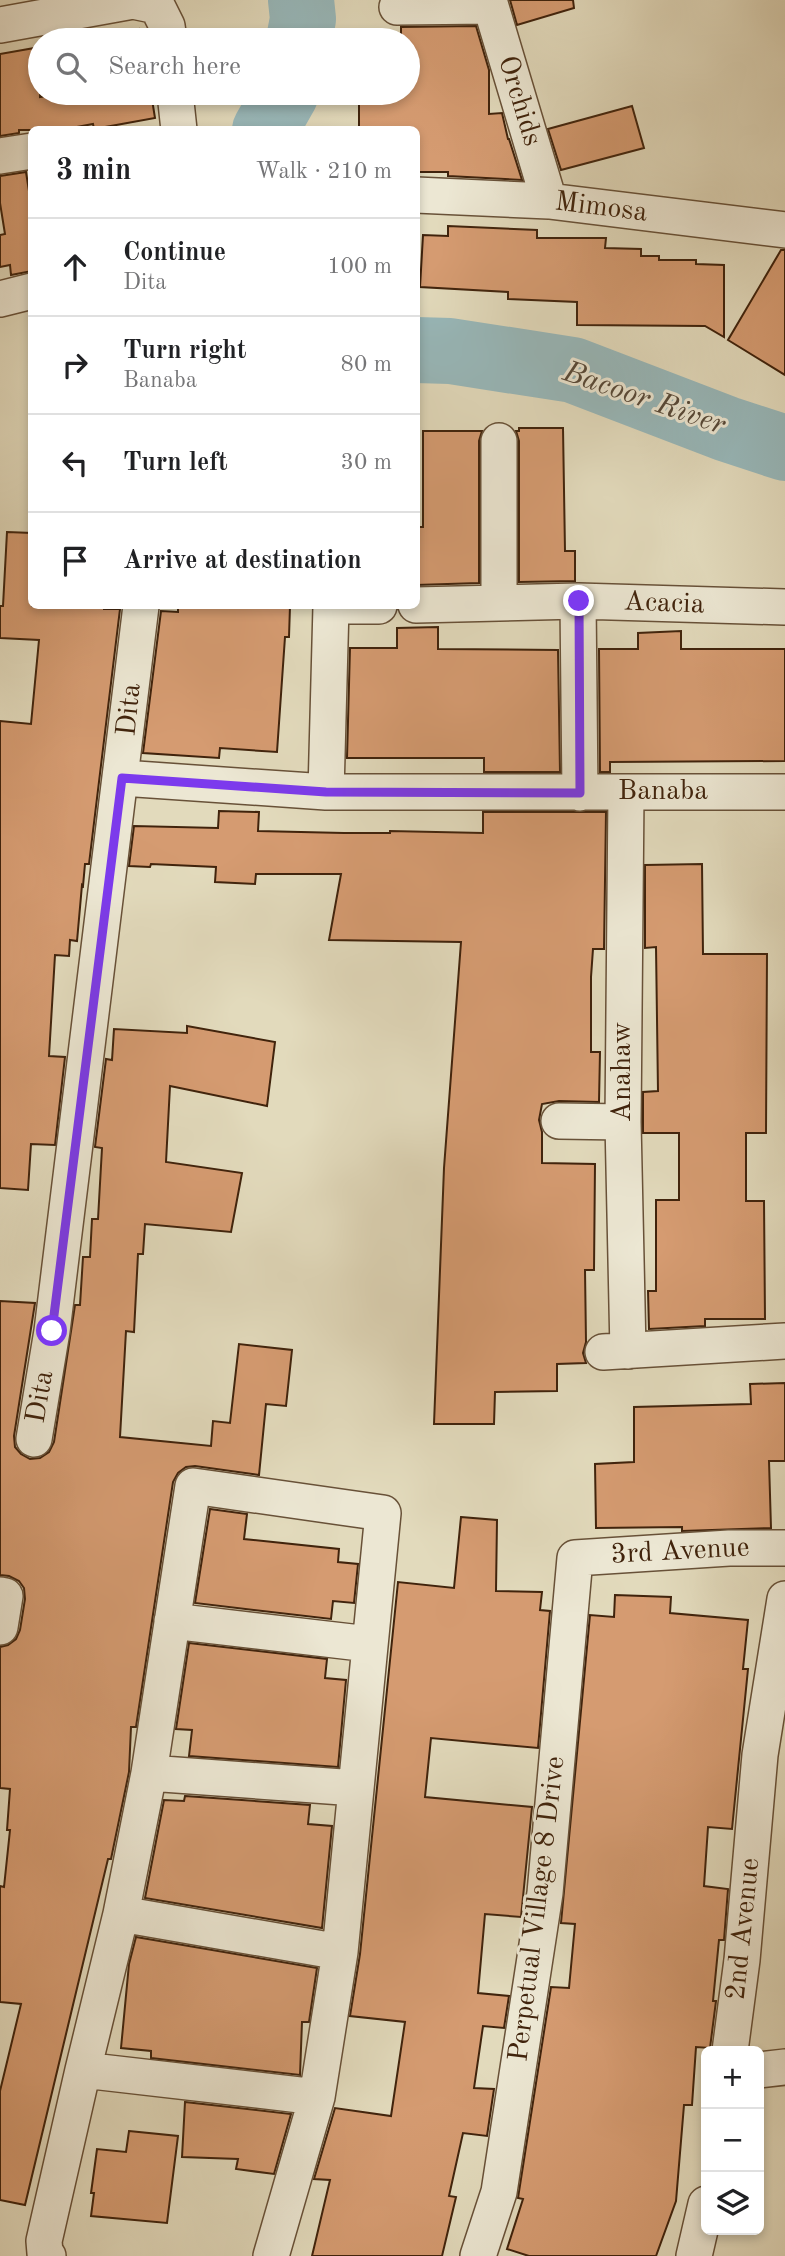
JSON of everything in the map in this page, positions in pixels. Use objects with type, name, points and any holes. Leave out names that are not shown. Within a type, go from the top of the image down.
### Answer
[{"type":"street","points":[[0,24],[134,1],[157,6],[167,28]]},
{"type":"street","points":[[397,7],[489,3]]},
{"type":"street","name":"Orchids","points":[[489,3],[550,201]]},
{"type":"street","points":[[174,126],[175,105]]},
{"type":"street","points":[[0,156],[28,152]]},
{"type":"street","name":"Mimosa","points":[[420,195],[550,201],[785,230]]},
{"type":"street","points":[[0,299],[28,292]]},
{"type":"street","points":[[499,441],[499,603]]},
{"type":"street","points":[[579,601],[580,793]]},
{"type":"street","name":"Acacia","points":[[420,605],[579,601],[785,607]]},
{"type":"street","name":"Dita","points":[[34,1439],[52,1331],[141,609]]},
{"type":"street","points":[[326,792],[331,609]]},
{"type":"street","name":"Banaba","points":[[122,778],[326,792],[785,792]]},
{"type":"street","name":"Anahaw","points":[[626,793],[623,1122],[616,1351],[785,1341]]},
{"type":"street","points":[[559,1121],[623,1122]]},
{"type":"street","points":[[48,2256],[45,2253],[44,2241],[121,1914],[149,1773],[193,1486],[383,1513],[340,1952],[317,2097],[271,2256]]},
{"type":"street","name":"3rd Avenue","points":[[575,1558],[729,1548],[785,1548]]},
{"type":"street","name":"Perpetual Village 8 Drive","points":[[478,2256],[499,2192],[545,1893],[575,1558]]},
{"type":"street","name":"2nd Avenue","points":[[731,2046],[742,1960],[761,1755],[785,1599]]},
{"type":"street","points":[[172,1621],[369,1644]]},
{"type":"street","points":[[149,1773],[356,1788]]},
{"type":"street","points":[[121,1914],[340,1952]]},
{"type":"street","points":[[764,2069],[785,2067]]},
{"type":"street","points":[[83,2070],[317,2097]]},
{"type":"street","points":[[694,2256],[701,2226]]},
{"type":"building","points":[[510,0],[573,0],[574,8],[517,25]]},
{"type":"building","points":[[476,26],[489,70],[489,114],[502,113],[522,180],[448,176],[448,172],[420,172],[420,126],[359,126],[359,105],[420,105],[420,28],[401,27]]},
{"type":"building","points":[[28,49],[28,105],[153,105],[155,118],[111,126],[28,126],[28,130],[0,136],[0,54]]},
{"type":"building","points":[[632,106],[644,148],[561,170],[548,129]]},
{"type":"building","points":[[26,172],[28,272],[11,275],[10,265],[0,267],[0,235],[5,234],[0,203],[0,176]]},
{"type":"building","points":[[448,226],[537,230],[537,238],[606,238],[605,248],[641,249],[641,256],[659,256],[659,260],[696,260],[696,264],[724,265],[724,337],[705,326],[577,325],[577,302],[508,299],[508,292],[420,287],[423,235],[448,236]]},
{"type":"building","points":[[781,250],[785,250],[785,375],[728,340]]},
{"type":"building","points":[[519,428],[563,428],[565,551],[575,551],[575,581],[519,582],[519,441],[516,431],[519,431]]},
{"type":"building","points":[[423,431],[482,431],[479,441],[479,583],[420,585],[420,527],[423,527]]},
{"type":"building","points":[[7,532],[28,533],[28,609],[120,609],[89,864],[85,864],[82,885],[77,941],[70,940],[69,956],[55,955],[49,1056],[65,1057],[55,1145],[31,1144],[28,1190],[0,1188],[0,721],[31,724],[39,640],[0,638],[0,606],[3,606]]},
{"type":"building","points":[[178,609],[290,609],[289,637],[285,637],[277,752],[220,748],[219,758],[143,753],[161,611],[178,612]]},
{"type":"building","points":[[438,627],[438,649],[558,650],[560,772],[484,772],[484,758],[347,758],[350,648],[397,648],[397,628]]},
{"type":"building","points":[[681,631],[681,649],[785,649],[785,761],[610,762],[610,772],[600,772],[599,649],[638,649],[638,633]]},
{"type":"building","points":[[219,811],[259,812],[258,831],[344,833],[483,833],[483,812],[606,812],[604,949],[593,949],[591,977],[591,1052],[600,1052],[599,1102],[559,1101],[542,1104],[539,1120],[542,1132],[542,1163],[595,1164],[594,1270],[585,1270],[586,1342],[583,1353],[586,1363],[557,1364],[557,1391],[495,1392],[494,1424],[434,1424],[444,1168],[461,942],[329,940],[341,874],[256,874],[255,884],[215,882],[216,867],[151,864],[150,867],[129,866],[134,826],[218,828]]},
{"type":"building","points":[[702,864],[703,954],[767,954],[766,1133],[746,1133],[746,1201],[764,1201],[765,1319],[705,1319],[705,1326],[649,1329],[648,1291],[656,1291],[656,1200],[679,1200],[679,1133],[643,1133],[643,1092],[658,1091],[656,947],[645,948],[645,865]]},
{"type":"building","points":[[187,1026],[275,1042],[267,1106],[170,1086],[166,1162],[242,1173],[231,1232],[145,1224],[143,1254],[138,1254],[134,1332],[126,1331],[120,1437],[211,1446],[213,1421],[230,1423],[239,1344],[292,1350],[286,1406],[266,1404],[259,1475],[195,1466],[186,1467],[178,1473],[173,1482],[136,1727],[131,1727],[129,1772],[111,1859],[108,1859],[25,2205],[0,2200],[0,2091],[21,2004],[0,2002],[0,1886],[4,1887],[10,1830],[7,1830],[10,1789],[0,1788],[0,1647],[16,1639],[25,1599],[24,1588],[19,1581],[0,1575],[0,1301],[35,1303],[14,1436],[15,1447],[21,1454],[30,1459],[40,1458],[49,1452],[54,1442],[75,1305],[80,1305],[83,1257],[90,1257],[92,1219],[98,1219],[102,1148],[95,1147],[106,1059],[112,1060],[114,1029],[187,1033]]},
{"type":"building","points":[[785,1383],[785,1461],[769,1461],[771,1528],[682,1531],[682,1527],[596,1528],[595,1464],[634,1462],[634,1407],[751,1404],[750,1384]]},
{"type":"building","points":[[210,1509],[247,1514],[244,1539],[339,1549],[338,1562],[358,1564],[354,1603],[333,1601],[331,1619],[195,1603]]},
{"type":"building","points":[[461,1517],[497,1520],[496,1591],[542,1592],[540,1610],[550,1611],[538,1748],[431,1738],[425,1797],[532,1807],[521,1917],[485,1914],[478,1993],[509,1996],[504,2028],[483,2026],[474,2088],[494,2089],[487,2136],[463,2133],[449,2196],[456,2197],[442,2256],[312,2256],[330,2180],[314,2179],[335,2108],[391,2116],[405,2022],[350,2016],[360,1954],[398,1582],[454,1588]]},
{"type":"building","points":[[615,1595],[671,1597],[670,1613],[748,1620],[743,1669],[748,1669],[732,1829],[708,1827],[704,1886],[728,1889],[724,1940],[719,1940],[710,2046],[696,2047],[692,2105],[684,2105],[676,2201],[656,2256],[529,2256],[507,2249],[523,2199],[518,2198],[551,1987],[569,1988],[575,1924],[561,1923],[590,1615],[614,1617]]},
{"type":"building","points":[[189,1643],[327,1659],[325,1678],[346,1680],[338,1767],[189,1756],[192,1730],[176,1729]]},
{"type":"building","points":[[185,1796],[310,1805],[308,1824],[332,1826],[322,1928],[145,1898],[164,1800],[184,1801]]},
{"type":"building","points":[[136,1937],[317,1968],[309,2022],[302,2022],[300,2075],[151,2058],[151,2051],[121,2048],[129,1964]]},
{"type":"building","points":[[185,2102],[291,2114],[274,2174],[236,2169],[238,2159],[182,2157]]},
{"type":"building","points":[[129,2131],[178,2136],[167,2223],[91,2216],[97,2149],[126,2152]]},
{"type":"waterway","name":"Bacoor River","points":[[301,0],[301,28]]},
{"type":"waterway","name":"Bacoor River","points":[[267,126],[279,105]]},
{"type":"waterway","name":"Bacoor River","points":[[420,350],[450,351],[573,370],[727,429],[785,448]]},
{"type":"route","points":[[52,1331],[122,778],[326,792],[580,793],[579,601]]}]
